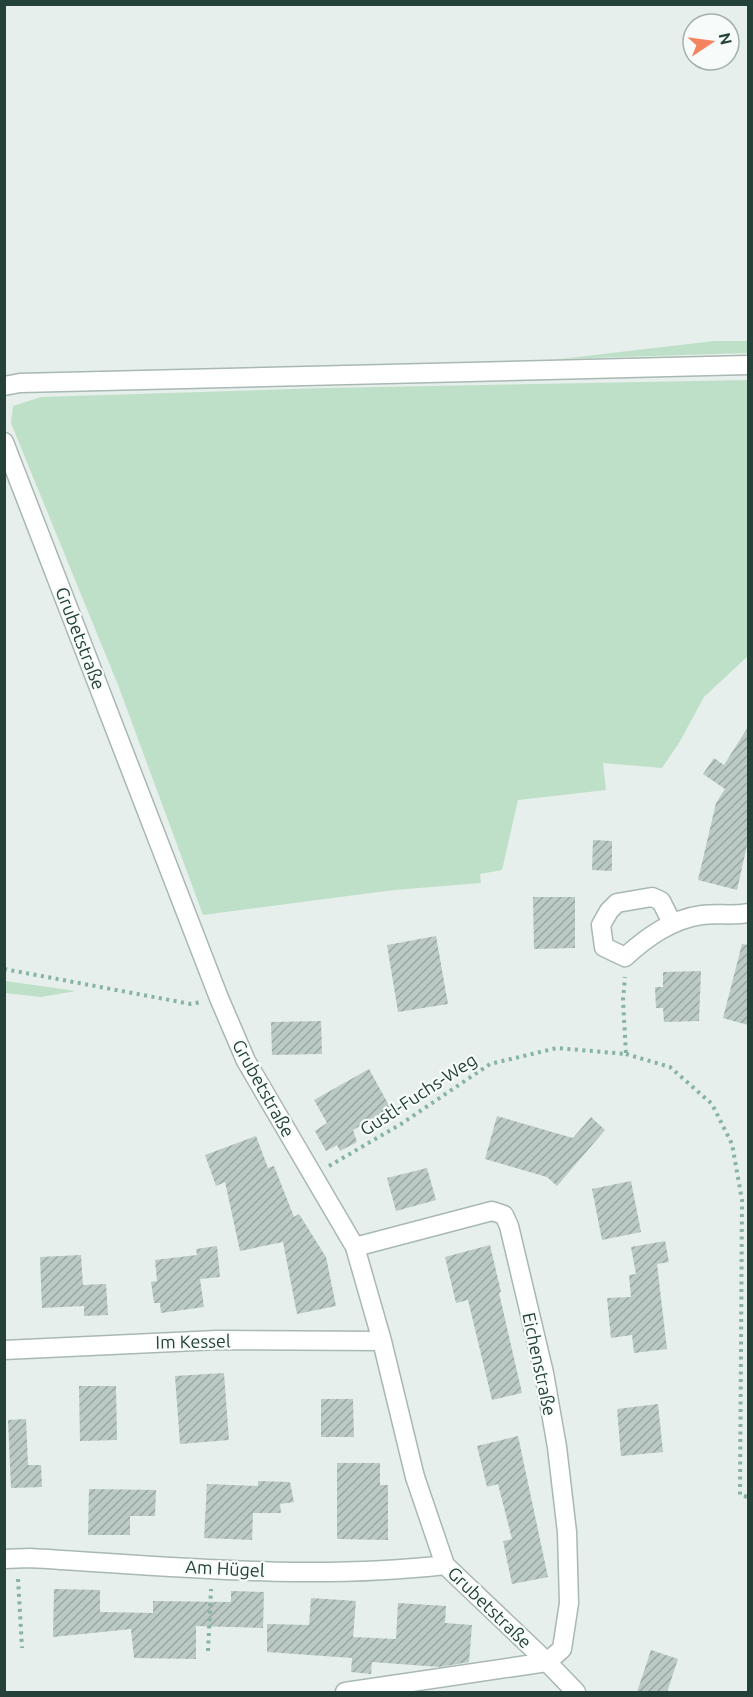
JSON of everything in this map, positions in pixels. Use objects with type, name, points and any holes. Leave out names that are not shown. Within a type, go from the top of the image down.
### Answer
[{"type":"street","points":[[4,386],[20,383],[748,365]]},
{"type":"street","name":"Grubetstraße","points":[[4,442],[219,998],[246,1061],[355,1247],[382,1341],[415,1477],[445,1565],[576,1692]]},
{"type":"street","points":[[672,923],[661,901],[652,897],[617,903],[601,925],[604,947],[626,957],[644,940],[672,923],[702,915],[748,914]]},
{"type":"street","name":"Eichenstraße","points":[[355,1247],[492,1211],[504,1215],[509,1226],[544,1373],[558,1447],[567,1532],[569,1603],[562,1648],[547,1662]]},
{"type":"street","name":"Im Kessel","points":[[4,1350],[217,1340],[382,1341]]},
{"type":"street","name":"Am Hügel","points":[[11,1559],[261,1571],[409,1569],[445,1565]]},
{"type":"street","points":[[345,1692],[547,1662]]},
{"type":"path","points":[[626,957],[623,999],[626,1054]]},
{"type":"path","points":[[4,969],[191,1004],[219,998]]},
{"type":"path","name":"Gustl-Fuchs-Weg","points":[[313,1175],[401,1124],[490,1064],[557,1048],[626,1054],[670,1067],[712,1104],[732,1144],[742,1200],[740,1495],[748,1497]]},
{"type":"path","points":[[11,1559],[22,1648]]},
{"type":"path","points":[[207,1651],[212,1568]]},
{"type":"green space","points":[[714,341],[748,341],[748,353],[560,359]]},
{"type":"green space","points":[[748,380],[748,656],[704,697],[679,743],[662,768],[603,763],[606,790],[518,800],[502,870],[480,874],[481,883],[394,890],[203,915],[118,685],[11,423],[13,406],[41,397],[324,388]]},
{"type":"green space","points":[[5,981],[76,991],[41,997],[5,993]]},
{"type":"building","points":[[748,727],[748,841],[737,890],[698,880],[716,803],[725,789],[703,774],[714,758],[724,765]]},
{"type":"building","points":[[593,840],[612,841],[612,871],[592,870]]},
{"type":"building","points":[[533,897],[575,897],[575,948],[534,949]]},
{"type":"building","points":[[436,936],[448,1004],[398,1012],[387,945]]},
{"type":"building","points":[[742,944],[748,945],[748,1025],[723,1018]]},
{"type":"building","points":[[701,971],[699,1021],[664,1022],[663,1008],[656,1008],[655,987],[663,987],[663,972]]},
{"type":"building","points":[[321,1021],[322,1054],[272,1055],[271,1022]]},
{"type":"building","points":[[369,1069],[391,1109],[353,1130],[357,1142],[340,1151],[337,1145],[326,1151],[315,1131],[327,1123],[314,1100]]},
{"type":"building","points":[[497,1116],[573,1138],[591,1117],[605,1130],[557,1186],[547,1177],[485,1159]]},
{"type":"building","points":[[256,1136],[268,1168],[274,1166],[294,1217],[299,1214],[326,1257],[336,1306],[297,1314],[283,1242],[240,1251],[225,1182],[216,1186],[205,1155]]},
{"type":"building","points":[[427,1168],[436,1200],[396,1211],[387,1178]]},
{"type":"building","points":[[631,1181],[641,1232],[602,1240],[592,1189]]},
{"type":"building","points":[[665,1241],[669,1262],[657,1264],[667,1349],[634,1353],[632,1335],[611,1338],[607,1298],[631,1297],[629,1275],[636,1274],[631,1247]]},
{"type":"building","points":[[490,1245],[522,1393],[492,1400],[468,1300],[456,1303],[445,1257]]},
{"type":"building","points":[[217,1246],[220,1277],[200,1279],[204,1307],[161,1313],[160,1303],[154,1303],[151,1282],[157,1281],[155,1260],[197,1255],[196,1249]]},
{"type":"building","points":[[81,1255],[83,1285],[106,1284],[108,1315],[84,1316],[84,1306],[42,1308],[40,1257]]},
{"type":"building","points":[[224,1373],[229,1440],[180,1444],[175,1376]]},
{"type":"building","points":[[79,1386],[116,1386],[117,1440],[80,1441]]},
{"type":"building","points":[[321,1399],[353,1399],[354,1437],[321,1437]]},
{"type":"building","points":[[658,1404],[663,1452],[621,1456],[617,1409]]},
{"type":"building","points":[[26,1419],[28,1465],[41,1465],[42,1487],[11,1488],[8,1420]]},
{"type":"building","points":[[518,1436],[548,1577],[512,1584],[503,1541],[512,1539],[498,1484],[487,1487],[477,1446]]},
{"type":"building","points":[[337,1463],[380,1463],[380,1485],[388,1485],[388,1540],[337,1539]]},
{"type":"building","points":[[258,1481],[290,1482],[294,1502],[280,1504],[281,1513],[253,1513],[252,1540],[204,1538],[207,1484],[258,1486]]},
{"type":"building","points":[[89,1489],[156,1490],[155,1516],[130,1516],[130,1535],[88,1535]]},
{"type":"building","points":[[54,1589],[100,1590],[100,1612],[153,1613],[153,1601],[231,1602],[231,1591],[264,1592],[263,1628],[196,1626],[196,1659],[134,1658],[131,1629],[53,1637]]},
{"type":"building","points":[[311,1598],[356,1601],[353,1637],[396,1639],[398,1603],[446,1606],[445,1623],[472,1625],[469,1662],[440,1667],[372,1662],[371,1674],[351,1672],[352,1658],[267,1652],[267,1624],[309,1625]]},
{"type":"building","points":[[651,1650],[678,1659],[667,1692],[637,1692]]}]
